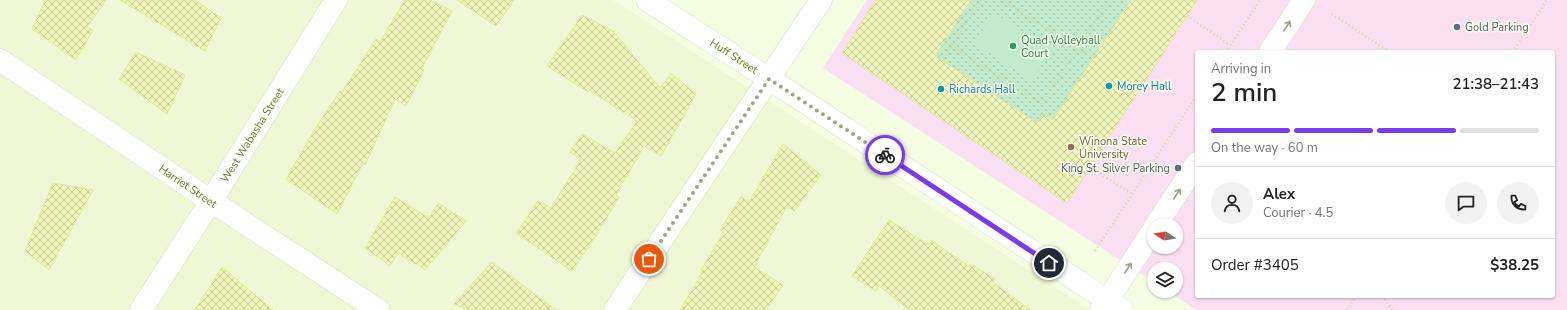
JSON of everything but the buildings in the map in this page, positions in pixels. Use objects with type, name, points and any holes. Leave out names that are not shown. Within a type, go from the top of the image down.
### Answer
[{"type":"street","name":"West Wabasha Street","points":[[141,310],[211,201],[336,0]]},
{"type":"street","name":"Huff Street","points":[[646,0],[769,79],[1110,307]]},
{"type":"street","points":[[615,310],[820,0]]},
{"type":"street","points":[[1271,50],[1304,0]]},
{"type":"street","name":"Harriet Street","points":[[0,60],[211,201],[378,310]]},
{"type":"street","points":[[1161,218],[1195,166]]},
{"type":"street","points":[[1110,307],[1147,241]]},
{"type":"path","points":[[937,53],[944,58],[950,46],[980,0]]},
{"type":"path","points":[[1002,0],[1093,58]]},
{"type":"path","points":[[950,46],[1042,104],[1109,0]]},
{"type":"path","points":[[1227,50],[1260,0]]},
{"type":"path","points":[[1514,50],[1547,0]]},
{"type":"path","points":[[1332,14],[1387,50]]},
{"type":"path","points":[[1187,16],[1230,45]]},
{"type":"path","points":[[1095,251],[1195,98]]},
{"type":"path","points":[[1090,167],[1132,194]]},
{"type":"path","points":[[1347,310],[1355,298]]},
{"type":"path","points":[[1383,298],[1392,310]]},
{"type":"shaded area","points":[[0,0],[613,0],[1090,310],[0,310]]},
{"type":"shaded area","name":"Winona State University","points":[[867,0],[1567,0],[1567,310],[1197,310],[1178,298],[1183,298],[1183,262],[1147,262],[1147,277],[823,68]]},
{"type":"shaded area","points":[[971,0],[1131,0],[1053,120],[1043,114],[1037,123],[934,56]]},
{"type":"shaded area","name":"Quad Volleyball Court","points":[[994,13],[1052,50],[1032,80],[974,43]]},
{"type":"way so far","points":[[649,259],[769,79],[885,155]]},
{"type":"place","name":"Gold Parking","points":[[1457,27]]},
{"type":"place","name":"Quad Volleyball Court","points":[[1013,46]]},
{"type":"place","name":"Morey Hall","points":[[1109,86]]},
{"type":"place","name":"Richards Hall","points":[[941,89]]},
{"type":"place","name":"Winona State University","points":[[1071,147]]},
{"type":"place","name":"King St. Silver Parking","points":[[1178,168]]},
{"type":"route","points":[[885,155],[1049,263]]}]
